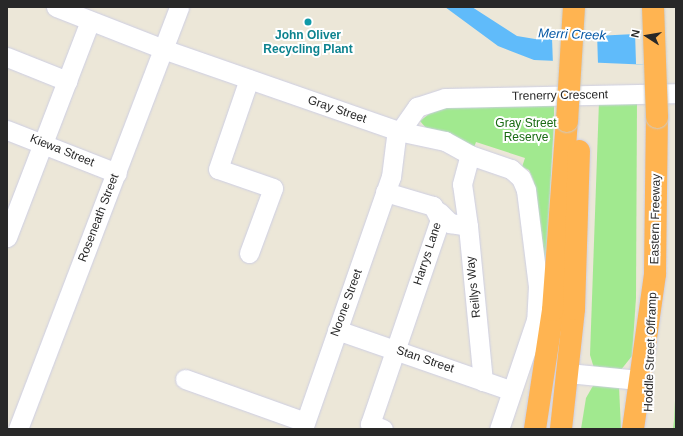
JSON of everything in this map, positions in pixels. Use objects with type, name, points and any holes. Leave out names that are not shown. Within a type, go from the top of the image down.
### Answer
[{"type":"highway","points":[[561,429],[568,373],[578,213],[573,120],[575,7]]},
{"type":"highway","name":"Eastern Freeway","points":[[633,429],[655,274],[657,117],[653,7]]},
{"type":"highway","points":[[535,429],[553,310],[573,120]]},
{"type":"highway","name":"Hoddle Street Offramp","points":[[648,429],[655,274]]},
{"type":"street","name":"Gray Street","points":[[56,7],[163,49],[249,79],[404,132],[445,141],[470,155],[511,169],[526,190],[538,286],[536,320],[512,391]]},
{"type":"street","name":"Roseneath Street","points":[[18,429],[117,173],[179,7]]},
{"type":"street","points":[[7,237],[90,20]]},
{"type":"street","points":[[7,57],[67,81]]},
{"type":"street","points":[[249,79],[218,169],[273,188],[249,253]]},
{"type":"street","name":"Trenerry Crescent","points":[[404,132],[426,110],[445,98],[676,93]]},
{"type":"street","name":"Kiewa Street","points":[[7,130],[117,173]]},
{"type":"street","name":"Noone Street","points":[[304,426],[388,184],[397,170],[404,132]]},
{"type":"street","name":"Reillys Way","points":[[470,155],[462,184],[468,226],[483,381]]},
{"type":"street","name":"Harrys Lane","points":[[383,429],[370,424],[397,351],[440,220],[439,212],[433,206],[388,184]]},
{"type":"street","points":[[439,212],[450,223],[468,226]]},
{"type":"street","name":"Stan Street","points":[[337,330],[512,391]]},
{"type":"street","points":[[568,373],[639,380]]},
{"type":"street","points":[[184,379],[304,426]]},
{"type":"street","points":[[499,429],[512,391]]},
{"type":"green space","points":[[637,100],[636,298],[632,356],[620,371],[594,368],[590,355],[599,101]]},
{"type":"green space","name":"Gray Street Reserve","points":[[554,103],[546,265],[541,255],[534,182],[529,170],[522,167],[525,158],[476,142],[473,150],[426,128],[420,121],[438,107]]},
{"type":"green space","points":[[676,381],[676,429],[673,429],[674,420]]},
{"type":"green space","points":[[594,384],[619,387],[621,429],[581,429],[586,398]]},
{"type":"water","points":[[445,7],[472,7],[517,36],[535,39],[635,34],[676,66],[534,60],[498,46]]},
{"type":"pier","points":[[676,26],[676,68],[636,64],[635,32]]},
{"type":"pier","points":[[597,33],[598,65],[553,65],[552,38]]},
{"type":"place","name":"John Oliver Recycling Plant","points":[[308,22]]},
{"type":"water label","name":"Merri Creek","points":[[572,35]]}]
